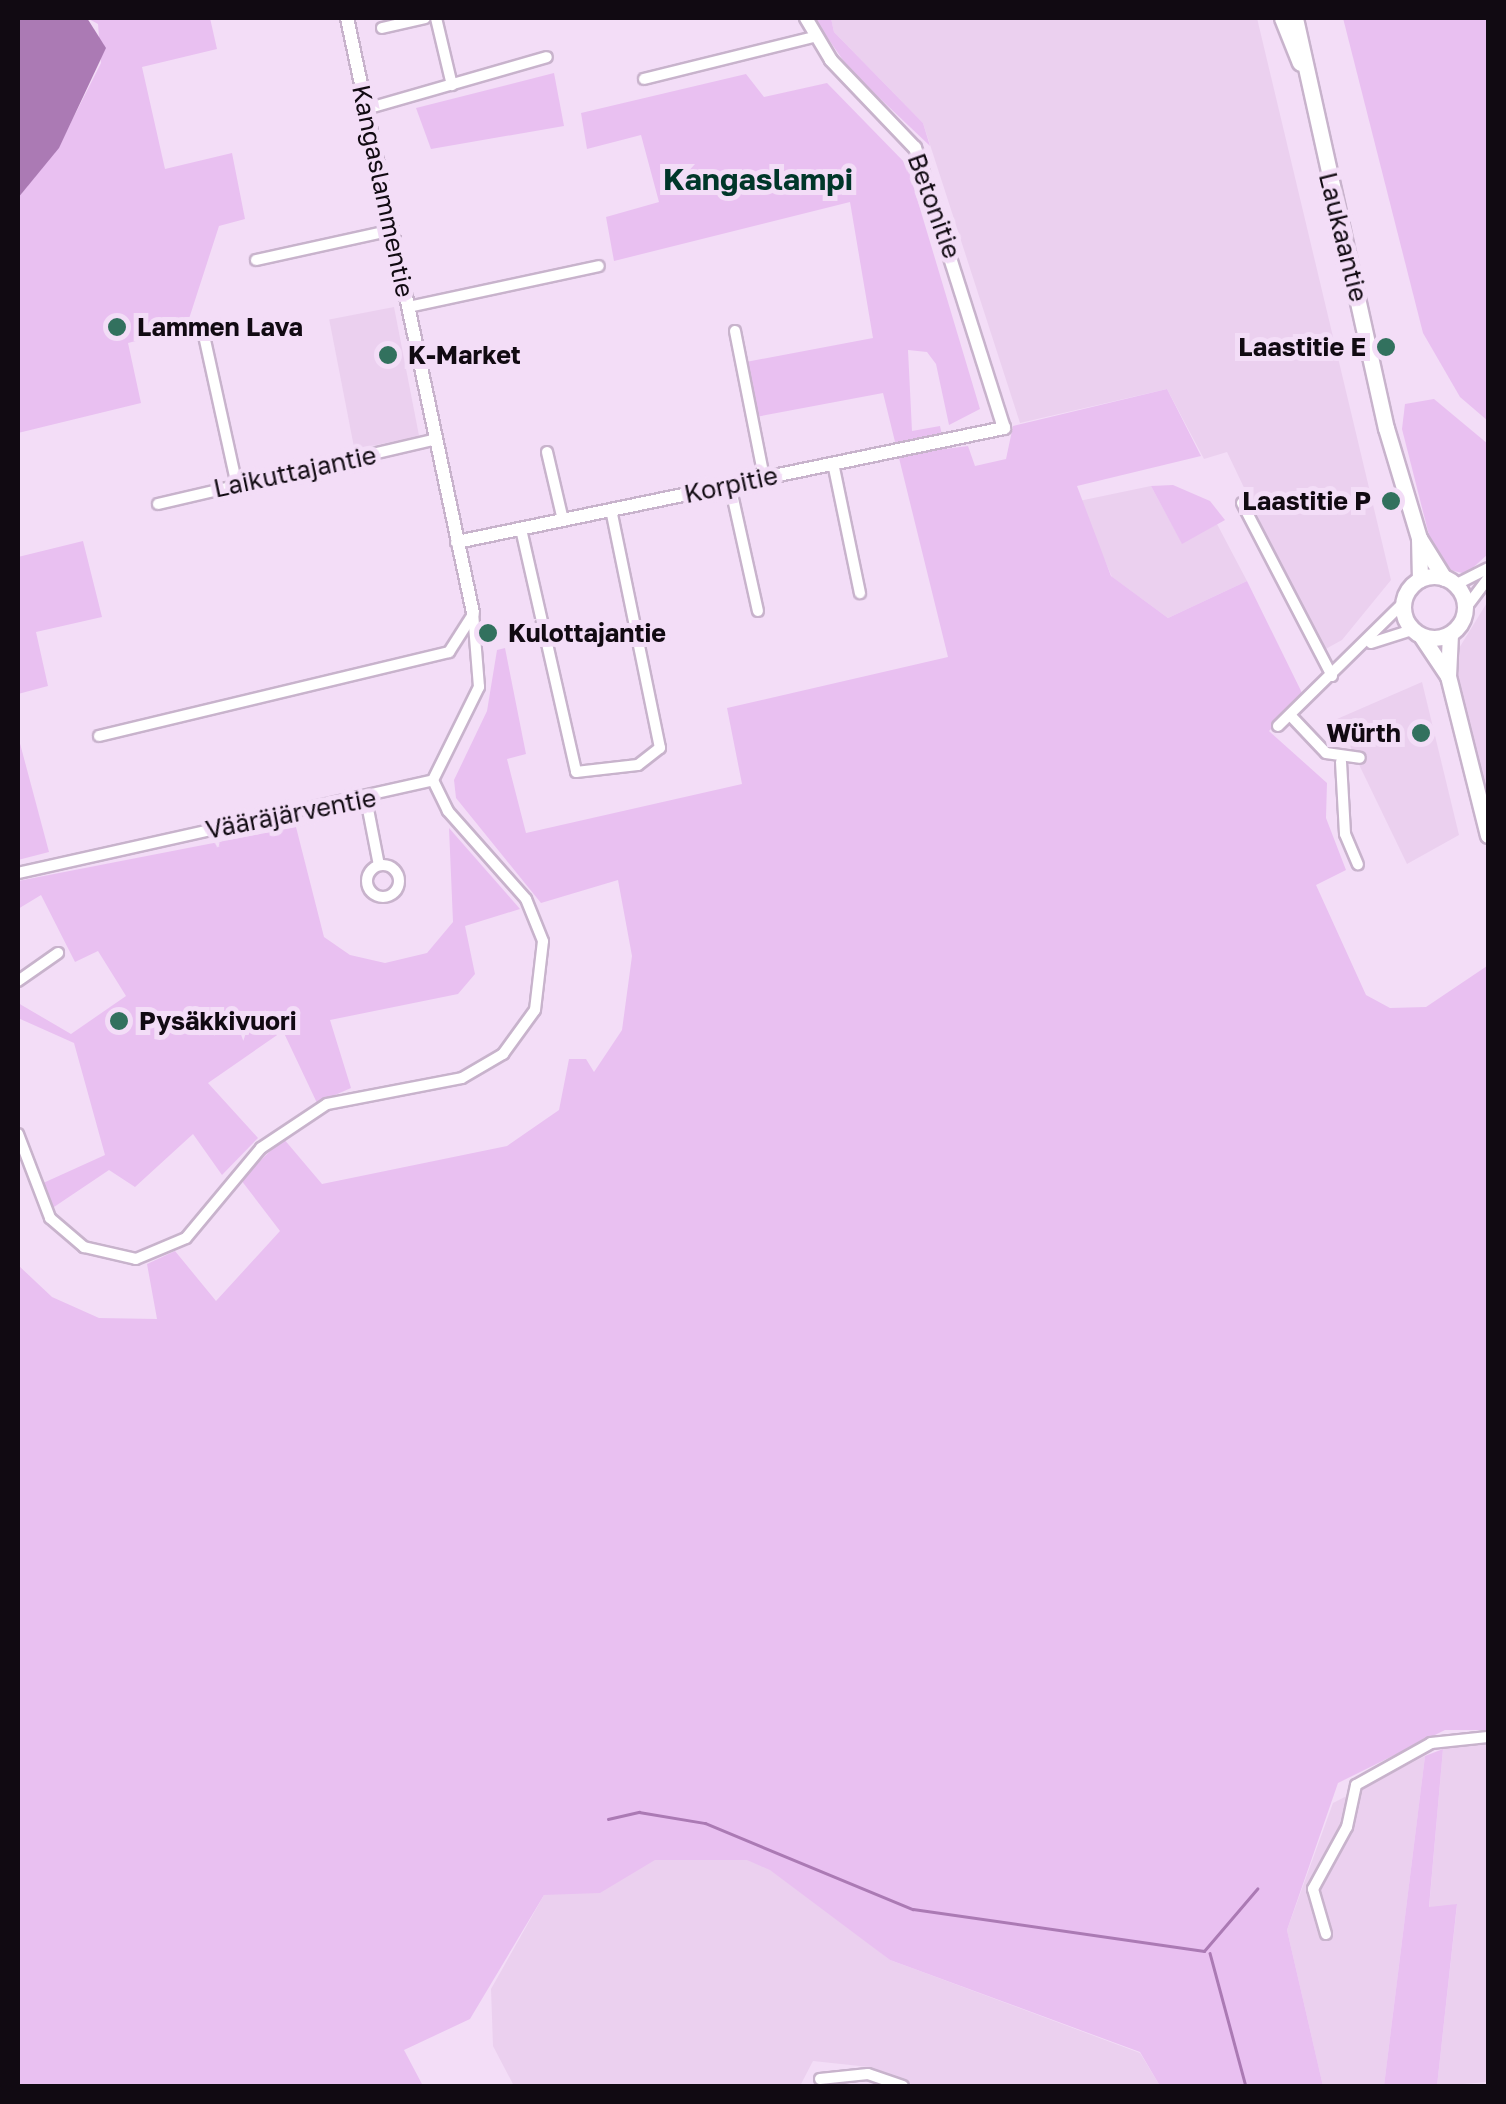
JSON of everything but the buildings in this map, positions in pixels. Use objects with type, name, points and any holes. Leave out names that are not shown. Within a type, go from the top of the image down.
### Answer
[{"type":"main road","name":"Laukaantie","points":[[1282,18],[1300,63]]},
{"type":"main road","name":"Laukaantie","points":[[1295,18],[1300,63],[1419,538],[1420,579]]},
{"type":"main road","name":"Laukaantie","points":[[1419,538],[1450,581]]},
{"type":"main road","points":[[1448,676],[1402,604],[1420,579],[1450,581],[1465,609],[1450,634],[1448,676],[1488,835]]},
{"type":"main road","points":[[1417,633],[1450,634]]},
{"type":"street","name":"Kangaslammentie","points":[[346,18],[482,658],[471,710],[434,780]]},
{"type":"street","points":[[382,28],[425,18]]},
{"type":"street","points":[[436,18],[452,85]]},
{"type":"street","name":"Betonitie","points":[[806,18],[814,37],[915,148],[1004,428]]},
{"type":"street","points":[[644,79],[814,37]]},
{"type":"street","points":[[366,108],[547,56]]},
{"type":"street","points":[[256,260],[392,230]]},
{"type":"street","points":[[408,307],[599,266]]},
{"type":"street","points":[[203,331],[237,485]]},
{"type":"street","points":[[735,331],[764,478]]},
{"type":"street","name":"Korpitie","points":[[458,542],[1004,428]]},
{"type":"street","name":"Laikuttajantie","points":[[158,504],[433,440]]},
{"type":"street","points":[[548,458],[563,520]]},
{"type":"street","points":[[833,464],[860,593]]},
{"type":"street","points":[[730,485],[758,611]]},
{"type":"street","points":[[1242,503],[1332,676]]},
{"type":"street","points":[[520,529],[576,772],[638,766],[660,748],[611,510]]},
{"type":"street","points":[[1450,581],[1488,568]]},
{"type":"street","points":[[1465,609],[1488,578]]},
{"type":"street","points":[[1278,726],[1370,643],[1402,604]]},
{"type":"street","points":[[99,736],[449,652],[473,613]]},
{"type":"street","points":[[1370,643],[1417,633]]},
{"type":"street","points":[[1290,714],[1341,762],[1343,820],[1358,864]]},
{"type":"street","points":[[1341,762],[1360,758]]},
{"type":"street","points":[[18,1134],[36,1191],[67,1236],[136,1259],[186,1238],[260,1148],[315,1111],[359,1092],[462,1078],[503,1054],[535,1010],[543,941],[526,898],[448,811],[434,780]]},
{"type":"street","name":"Vääräjärventie","points":[[18,873],[366,799],[434,780]]},
{"type":"street","points":[[366,799],[379,865]]},
{"type":"street","points":[[18,981],[58,953]]},
{"type":"street","points":[[1326,1934],[1313,1890],[1347,1827],[1356,1785],[1431,1744],[1488,1736]]},
{"type":"street","points":[[820,2079],[868,2074],[902,2086]]},
{"type":"shaded area","points":[[18,18],[87,18],[106,48],[59,148],[18,198]]},
{"type":"shaded area","points":[[87,18],[210,18],[217,49],[142,67],[165,169],[232,153],[245,219],[219,226],[186,328],[128,343],[141,403],[18,433],[18,198],[58,148],[101,63],[98,24]]},
{"type":"shaded area","points":[[814,18],[831,18],[834,32],[923,123],[930,146],[849,69]]},
{"type":"shaded area","points":[[831,18],[1257,18],[1391,580],[1342,640],[1322,651],[1227,452],[1204,459],[1167,389],[1020,423],[923,123],[834,32]]},
{"type":"shaded area","points":[[1343,18],[1488,18],[1488,421],[1460,397],[1423,333]]},
{"type":"shaded area","points":[[554,73],[564,126],[431,149],[416,108]]},
{"type":"shaded area","points":[[746,74],[764,97],[827,83],[907,165],[980,409],[949,425],[936,364],[927,352],[908,350],[912,431],[940,426],[945,449],[968,446],[975,466],[1006,459],[1013,426],[1167,389],[1201,456],[1077,486],[1111,576],[1168,618],[1247,581],[1304,697],[1269,731],[1327,783],[1326,818],[1346,870],[1316,885],[1366,995],[1390,1008],[1426,1007],[1487,966],[1488,1730],[1445,1730],[1338,1783],[1287,1930],[1323,2086],[1160,2086],[1140,2052],[890,1960],[770,1870],[747,1860],[655,1860],[600,1893],[544,1895],[470,2019],[404,2050],[423,2086],[18,2086],[18,1265],[52,1297],[99,1318],[157,1319],[147,1264],[175,1251],[216,1301],[280,1231],[241,1180],[283,1138],[322,1184],[507,1146],[559,1110],[569,1059],[586,1059],[594,1072],[622,1030],[632,956],[618,880],[541,903],[456,798],[454,780],[487,711],[497,650],[505,648],[526,754],[507,759],[526,833],[742,784],[727,708],[948,657],[883,393],[756,417],[746,362],[873,338],[850,202],[614,261],[606,217],[659,202],[641,135],[587,149],[581,113]]},
{"type":"shaded area","points":[[394,307],[419,437],[354,449],[329,320]]},
{"type":"shaded area","points":[[1434,399],[1488,444],[1488,554],[1466,574],[1450,570],[1430,539],[1402,429],[1405,404]]},
{"type":"shaded area","points":[[1173,485],[1210,501],[1225,520],[1182,544],[1151,486]]},
{"type":"shaded area","points":[[1151,486],[1182,543],[1217,524],[1247,581],[1168,618],[1112,577],[1079,501]]},
{"type":"shaded area","points":[[83,541],[102,617],[36,632],[48,686],[18,694],[18,557]]},
{"type":"shaded area","points":[[1488,601],[1488,788],[1484,790],[1453,658]]},
{"type":"shaded area","points":[[1422,682],[1459,835],[1407,864],[1337,719]]},
{"type":"shaded area","points":[[18,736],[49,852],[18,860]]},
{"type":"shaded area","points":[[296,827],[324,937],[350,955],[385,963],[427,953],[453,922],[449,828],[520,909],[465,926],[475,974],[458,994],[330,1020],[351,1088],[317,1103],[283,1031],[208,1083],[258,1138],[222,1175],[193,1134],[135,1187],[109,1170],[51,1209],[41,1184],[105,1155],[74,1043],[18,1018],[18,1003],[71,1034],[126,996],[98,951],[75,962],[41,895],[18,909],[18,881]]},
{"type":"shaded area","points":[[1488,1742],[1488,2082],[1437,2086],[1457,1905],[1429,1908],[1443,1749]]},
{"type":"shaded area","points":[[1443,1749],[1429,1907],[1457,1904],[1437,2086],[1384,2086],[1425,1756]]},
{"type":"shaded area","points":[[1425,1756],[1384,2086],[1323,2086],[1287,1930],[1333,1803]]},
{"type":"shaded area","points":[[654,1860],[765,1860],[890,1960],[1140,2053],[1160,2086],[916,2086],[869,2067],[813,2061],[800,2086],[514,2086],[493,2046],[491,1989],[544,1895]]},
{"type":"waterway","points":[[608,1819],[639,1812],[705,1823],[913,1909],[1204,1951],[1257,1889]]},
{"type":"waterway","points":[[1210,1953],[1246,2086]]},
{"type":"place","name":"Lammen Lava","points":[[117,327]]},
{"type":"place","name":"Laastitie E","points":[[1386,347]]},
{"type":"place","name":"K-Market","points":[[388,355]]},
{"type":"place","name":"Laastitie P","points":[[1391,501]]},
{"type":"place","name":"Kulottajantie","points":[[488,633]]},
{"type":"place","name":"Würth","points":[[1421,733]]},
{"type":"place","name":"Pysäkkivuori","points":[[119,1021]]},
{"type":"district","name":"Kangaslampi","points":[[758,179]]}]
